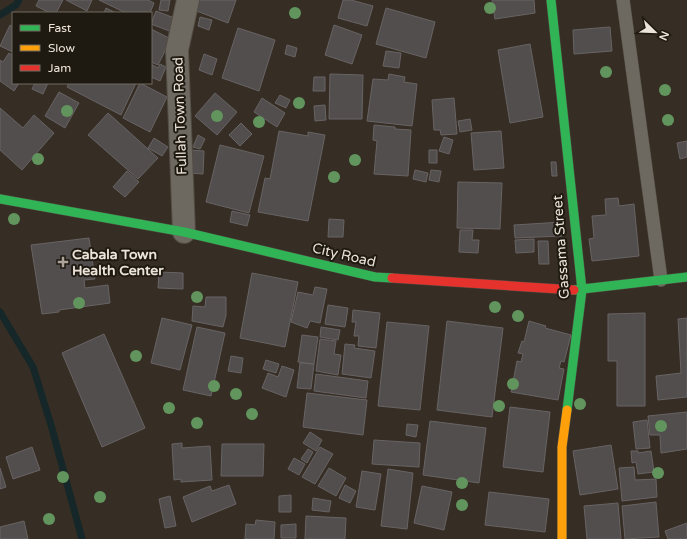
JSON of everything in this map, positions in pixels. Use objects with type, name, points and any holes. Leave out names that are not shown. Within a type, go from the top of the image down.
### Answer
[{"type":"main road","name":"Gassama Street","points":[[551,0],[582,290],[562,447],[562,539]]},
{"type":"main road","name":"City Road","points":[[0,199],[184,232],[375,277],[582,290],[687,277]]},
{"type":"street","name":"Fullah Town Road","points":[[184,232],[178,50],[188,0]]},
{"type":"lane","points":[[623,0],[662,280]]},
{"type":"building","points":[[39,0],[63,0],[57,12],[48,12],[36,6]]},
{"type":"building","points":[[66,0],[92,0],[87,11]]},
{"type":"building","points":[[99,0],[148,0],[154,3],[150,12],[124,12]]},
{"type":"building","points":[[161,0],[170,0],[168,11],[159,10]]},
{"type":"building","points":[[198,0],[236,0],[228,23],[194,10]]},
{"type":"building","points":[[343,0],[351,0],[373,6],[367,26],[338,18]]},
{"type":"building","points":[[492,0],[534,0],[535,13],[495,19]]},
{"type":"building","points":[[106,8],[114,12],[104,12]]},
{"type":"building","points":[[386,8],[435,22],[426,58],[376,44]]},
{"type":"building","points":[[156,11],[177,19],[172,32],[152,24]]},
{"type":"building","points":[[200,17],[212,20],[209,30],[198,26]]},
{"type":"building","points":[[10,25],[12,26],[12,52],[0,46]]},
{"type":"building","points":[[334,25],[362,35],[352,64],[325,55]]},
{"type":"building","points":[[610,27],[612,51],[574,54],[573,30]]},
{"type":"building","points":[[238,28],[275,40],[259,91],[222,78]]},
{"type":"building","points":[[152,30],[171,39],[158,65],[152,62]]},
{"type":"building","points":[[530,44],[543,117],[510,123],[498,50]]},
{"type":"building","points":[[287,45],[297,48],[295,57],[285,54]]},
{"type":"building","points":[[386,51],[401,53],[399,68],[383,66]]},
{"type":"building","points":[[9,53],[12,55],[12,84],[18,84],[14,91],[0,81],[0,60],[3,62]]},
{"type":"building","points":[[204,54],[217,59],[212,75],[199,70]]},
{"type":"building","points":[[160,64],[166,67],[160,81],[152,77],[152,65],[158,68]]},
{"type":"building","points":[[330,74],[363,75],[362,119],[329,119]]},
{"type":"building","points":[[389,74],[405,77],[404,82],[417,84],[412,126],[367,121],[373,79],[388,80]]},
{"type":"building","points":[[314,77],[325,77],[325,91],[313,91]]},
{"type":"building","points":[[34,84],[48,84],[43,94],[32,89]]},
{"type":"building","points":[[68,84],[136,84],[121,115],[67,87]]},
{"type":"building","points":[[140,84],[167,97],[150,132],[123,118]]},
{"type":"building","points":[[59,92],[79,103],[65,128],[45,116]]},
{"type":"building","points":[[215,93],[237,112],[217,135],[195,116]]},
{"type":"building","points":[[280,95],[290,100],[286,108],[275,103]]},
{"type":"building","points":[[262,98],[285,113],[277,127],[254,112]]},
{"type":"building","points":[[454,98],[457,134],[441,135],[440,130],[434,130],[432,100]]},
{"type":"building","points":[[325,105],[326,120],[315,121],[314,106]]},
{"type":"building","points":[[0,108],[23,128],[34,115],[54,133],[22,170],[0,150]]},
{"type":"building","points":[[108,113],[158,158],[138,179],[88,135]]},
{"type":"building","points":[[470,119],[472,130],[460,132],[458,121]]},
{"type":"building","points":[[241,123],[252,134],[240,146],[229,135]]},
{"type":"building","points":[[374,125],[411,130],[408,176],[374,174],[377,141],[373,140]]},
{"type":"building","points":[[279,131],[308,136],[308,132],[325,135],[308,221],[258,212],[265,178],[270,179]]},
{"type":"building","points":[[501,131],[504,168],[474,170],[471,133]]},
{"type":"building","points":[[198,135],[205,139],[200,149],[193,147]]},
{"type":"building","points":[[444,137],[453,140],[449,154],[439,151]]},
{"type":"building","points":[[154,138],[168,147],[162,156],[148,148]]},
{"type":"building","points":[[687,141],[687,157],[680,159],[677,143]]},
{"type":"building","points":[[220,145],[264,156],[249,213],[206,202]]},
{"type":"building","points":[[190,150],[204,151],[203,174],[189,173]]},
{"type":"building","points":[[429,150],[437,150],[437,163],[429,163]]},
{"type":"building","points":[[551,162],[556,162],[557,176],[552,176]]},
{"type":"building","points":[[415,170],[428,173],[426,182],[413,179]]},
{"type":"building","points":[[431,170],[441,171],[439,182],[429,180]]},
{"type":"building","points":[[127,171],[139,182],[125,197],[113,187]]},
{"type":"building","points":[[458,182],[502,183],[500,229],[457,228]]},
{"type":"building","points":[[618,198],[619,206],[634,204],[639,256],[592,261],[589,239],[594,238],[592,216],[606,215],[605,199]]},
{"type":"building","points":[[232,211],[250,215],[247,226],[230,222]]},
{"type":"building","points":[[329,219],[344,220],[343,237],[328,237]]},
{"type":"building","points":[[562,222],[562,236],[515,238],[514,225]]},
{"type":"building","points":[[460,230],[473,230],[472,240],[479,240],[478,253],[459,252]]},
{"type":"building","name":"Cabala Town Health Center","points":[[89,238],[95,279],[84,280],[85,288],[108,285],[110,303],[59,310],[59,312],[42,314],[31,245]]},
{"type":"building","points":[[534,239],[534,252],[516,253],[515,240]]},
{"type":"building","points":[[538,241],[548,241],[549,264],[539,264]]},
{"type":"building","points":[[159,272],[183,273],[183,289],[158,288]]},
{"type":"building","points":[[252,273],[298,282],[285,347],[240,338]]},
{"type":"building","points":[[315,287],[327,289],[320,323],[310,321],[307,328],[291,322],[298,292],[313,295]]},
{"type":"building","points":[[206,297],[226,297],[226,315],[223,327],[192,321],[193,306],[205,307]]},
{"type":"building","points":[[328,305],[348,308],[345,327],[325,324]]},
{"type":"building","points":[[353,310],[380,313],[376,348],[358,346],[359,336],[354,336],[356,322],[352,322]]},
{"type":"building","points":[[645,313],[645,406],[617,406],[617,361],[608,361],[608,314]]},
{"type":"building","points":[[162,318],[192,325],[180,370],[151,363]]},
{"type":"building","points":[[687,318],[687,397],[658,400],[656,376],[681,373],[678,319]]},
{"type":"building","points":[[447,321],[503,328],[492,417],[437,410]]},
{"type":"building","points":[[529,321],[546,326],[545,328],[571,335],[564,362],[561,361],[559,368],[564,369],[558,400],[511,392],[517,361],[521,362],[523,354],[518,353],[522,341],[524,342]]},
{"type":"building","points":[[387,322],[429,326],[420,410],[378,406]]},
{"type":"building","points":[[197,327],[225,333],[211,396],[183,390]]},
{"type":"building","points":[[321,327],[340,330],[338,340],[320,337]]},
{"type":"building","points":[[104,334],[145,428],[102,447],[62,353]]},
{"type":"building","points":[[302,335],[318,337],[314,364],[298,362]]},
{"type":"building","points":[[320,339],[336,341],[334,354],[341,355],[338,375],[316,371]]},
{"type":"building","points":[[345,344],[355,345],[354,348],[375,351],[371,378],[342,374]]},
{"type":"building","points":[[231,356],[243,358],[241,373],[228,371]]},
{"type":"building","points":[[266,360],[279,364],[276,373],[263,369]]},
{"type":"building","points":[[300,363],[314,364],[311,389],[297,388]]},
{"type":"building","points":[[282,366],[294,370],[286,397],[262,388],[268,373],[278,377]]},
{"type":"building","points":[[316,374],[368,381],[366,398],[314,391]]},
{"type":"building","points":[[307,393],[367,400],[363,435],[303,427]]},
{"type":"building","points":[[510,407],[550,412],[543,472],[503,467]]},
{"type":"building","points":[[687,412],[687,449],[661,453],[660,435],[650,435],[648,416]]},
{"type":"building","points":[[647,420],[650,448],[636,449],[633,422]]},
{"type":"building","points":[[430,421],[486,428],[479,483],[423,475]]},
{"type":"building","points":[[407,424],[418,425],[416,437],[406,435]]},
{"type":"building","points":[[310,432],[322,440],[316,451],[303,443]]},
{"type":"building","points":[[374,440],[420,443],[419,467],[372,464]]},
{"type":"building","points":[[182,443],[182,448],[210,446],[212,480],[181,482],[181,479],[174,480],[172,444]]},
{"type":"building","points":[[222,444],[264,444],[263,476],[221,476]]},
{"type":"building","points":[[611,445],[618,489],[580,495],[573,451]]},
{"type":"building","points":[[32,447],[40,470],[13,479],[6,457]]},
{"type":"building","points":[[320,447],[333,454],[315,484],[302,477]]},
{"type":"building","points":[[308,449],[313,452],[307,463],[301,459]]},
{"type":"building","points":[[631,451],[638,451],[638,453],[651,451],[654,472],[638,474],[636,462],[632,463]]},
{"type":"building","points":[[294,458],[305,464],[299,475],[288,469]]},
{"type":"building","points":[[634,467],[635,480],[656,479],[657,497],[622,501],[619,468]]},
{"type":"building","points":[[0,468],[6,487],[0,489]]},
{"type":"building","points":[[329,468],[346,478],[336,496],[318,486]]},
{"type":"building","points":[[388,469],[413,473],[407,529],[381,526]]},
{"type":"building","points":[[362,471],[381,474],[375,510],[356,507]]},
{"type":"building","points":[[229,485],[236,504],[192,522],[183,497],[210,486],[212,491]]},
{"type":"building","points":[[345,485],[356,491],[350,503],[339,498]]},
{"type":"building","points":[[422,486],[452,492],[444,530],[414,523]]},
{"type":"building","points":[[489,492],[549,499],[545,532],[485,525]]},
{"type":"building","points":[[291,495],[291,512],[279,512],[279,496]]},
{"type":"building","points":[[170,496],[176,526],[165,528],[159,499]]},
{"type":"building","points":[[313,498],[331,501],[329,512],[312,510]]},
{"type":"building","points":[[656,502],[659,537],[625,539],[622,506]]},
{"type":"building","points":[[618,503],[621,539],[587,539],[584,506]]},
{"type":"building","points":[[306,516],[346,518],[345,539],[305,539]]},
{"type":"building","points":[[256,520],[275,522],[274,539],[245,539],[246,524],[255,525]]},
{"type":"building","points":[[24,521],[28,539],[0,539],[0,527]]},
{"type":"building","points":[[687,523],[687,539],[668,539],[665,531]]},
{"type":"building","points":[[296,524],[296,538],[281,538],[281,525]]},
{"type":"waterway","points":[[0,15],[16,5],[19,0]]},
{"type":"waterway","points":[[0,312],[33,367],[51,425],[82,539]]},
{"type":"traffic: fast","points":[[551,0],[582,290],[567,410]]},
{"type":"traffic: fast","points":[[0,199],[184,232],[375,277],[392,278]]},
{"type":"traffic: fast","points":[[574,290],[687,277]]},
{"type":"traffic: slow","points":[[562,539],[562,447],[567,410]]},
{"type":"traffic: jam","points":[[392,278],[574,290]]},
{"type":"place","name":"Cabala Town Health Center","points":[[63,262]]}]
